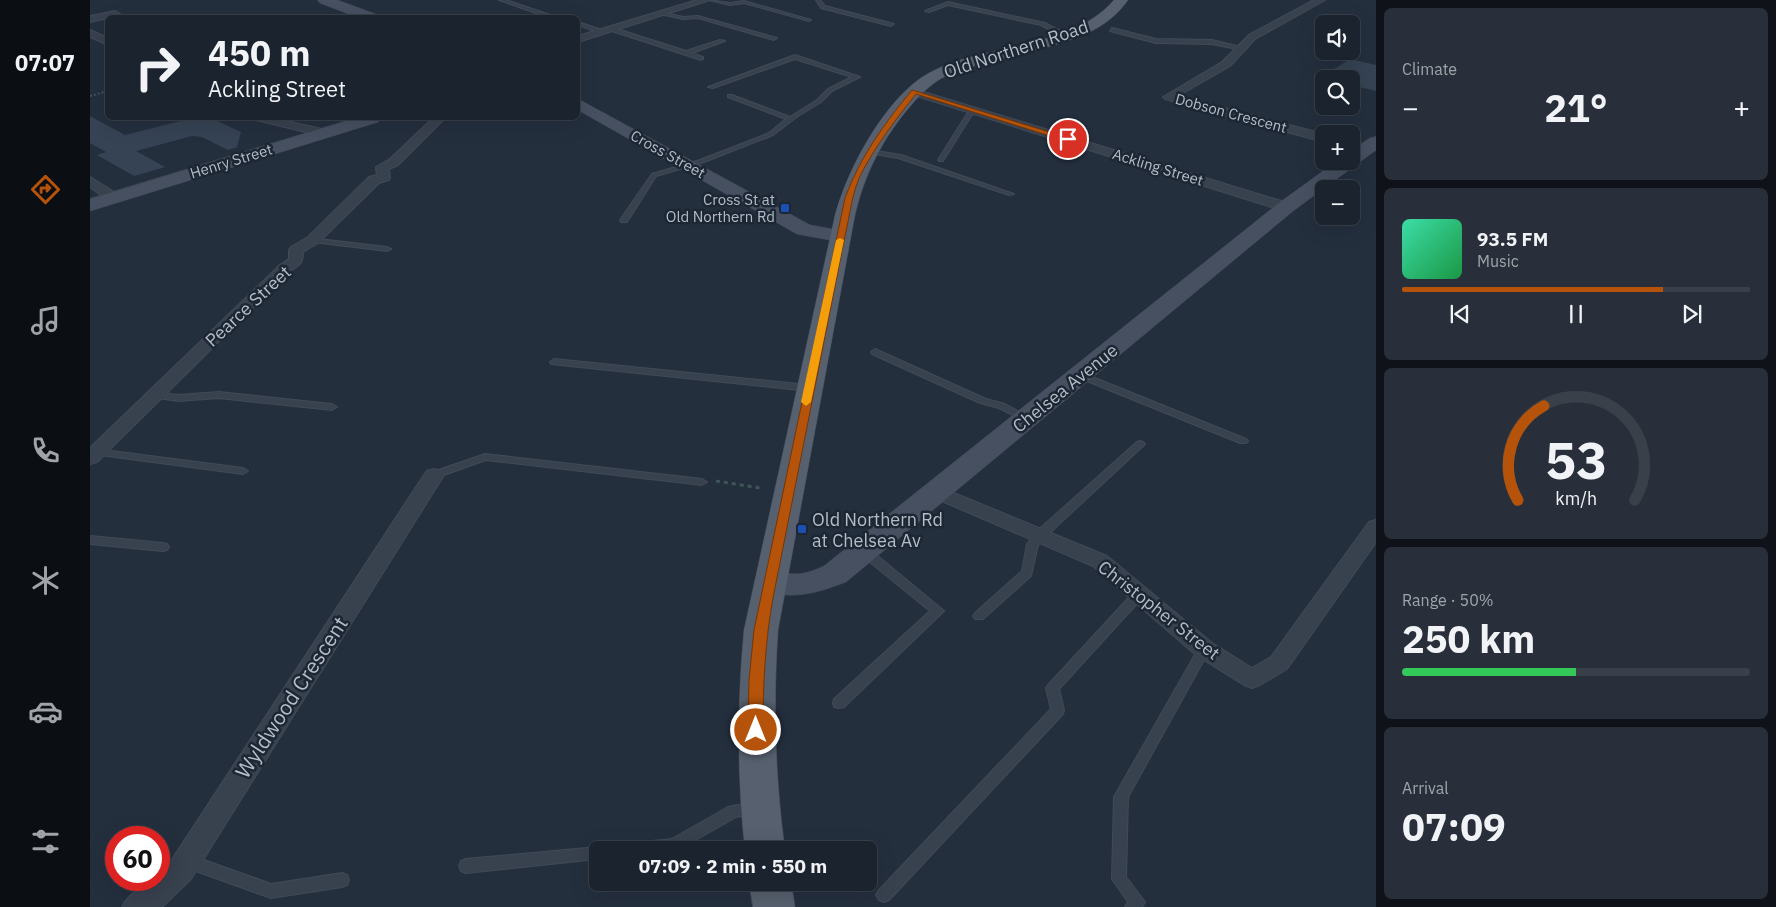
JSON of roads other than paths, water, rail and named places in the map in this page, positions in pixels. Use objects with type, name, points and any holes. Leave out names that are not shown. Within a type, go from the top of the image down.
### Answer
[{"type":"main road","name":"Old Northern Road","points":[[765,841],[755,746],[756,680],[761,630],[849,198],[858,173],[890,121],[923,83],[947,70],[1072,34],[1108,16],[1116,9],[1121,0]]},
{"type":"main road","points":[[771,891],[774,907]]},
{"type":"street","points":[[325,0],[365,15]]},
{"type":"street","points":[[580,38],[706,0]]},
{"type":"street","name":"Dobson Crescent","points":[[1315,136],[1169,97],[1226,64],[1252,37],[1321,0]]},
{"type":"street","points":[[110,15],[115,14]]},
{"type":"street","points":[[90,19],[105,16]]},
{"type":"street","points":[[90,33],[105,40]]},
{"type":"street","name":"Ackling Street","points":[[914,92],[1286,207]]},
{"type":"street","name":"Cross Street","points":[[580,105],[804,230],[841,236]]},
{"type":"street","points":[[269,120],[322,132]]},
{"type":"street","name":"Henry Street","points":[[90,205],[365,120]]},
{"type":"street","name":"Pearce Street","points":[[93,455],[284,268],[296,261],[296,250],[313,240],[374,180],[384,176],[382,167],[394,162],[437,120]]},
{"type":"street","name":"Chelsea Avenue","points":[[770,582],[796,585],[824,580],[835,574],[1286,207],[1364,149]]},
{"type":"street","points":[[90,181],[114,198]]},
{"type":"street","name":"Wyldwood Crescent","points":[[136,907],[151,900],[181,870],[434,475]]},
{"type":"street","name":"Christopher Street","points":[[938,492],[1100,561],[1204,649],[1252,679],[1279,663],[1376,528]]},
{"type":"lane","points":[[501,0],[548,15]]},
{"type":"lane","points":[[710,0],[730,4],[744,2],[809,20]]},
{"type":"lane","points":[[818,0],[823,7],[891,24]]},
{"type":"lane","points":[[927,11],[948,3],[1043,24],[1054,30],[1072,34]]},
{"type":"lane","points":[[662,13],[683,18],[698,17],[774,38]]},
{"type":"lane","points":[[580,24],[607,30],[701,58]]},
{"type":"lane","points":[[1112,30],[1156,41],[1212,42],[1242,48]]},
{"type":"lane","points":[[687,53],[722,41]]},
{"type":"lane","points":[[1170,42],[1178,50]]},
{"type":"lane","points":[[624,220],[654,174],[702,161],[771,134],[819,101],[830,90],[857,77],[794,57],[711,87]]},
{"type":"lane","points":[[730,96],[791,119]]},
{"type":"lane","points":[[941,160],[970,115],[976,111]]},
{"type":"lane","points":[[870,152],[899,156],[1011,194]]},
{"type":"lane","points":[[313,240],[387,249]]},
{"type":"lane","points":[[876,352],[983,401],[1002,406],[1027,419]]},
{"type":"lane","points":[[554,362],[809,388]]},
{"type":"lane","points":[[1080,375],[1243,441]]},
{"type":"lane","points":[[154,395],[178,398],[219,395],[332,407]]},
{"type":"lane","points":[[979,616],[1027,573],[1033,544],[1040,536],[1140,444]]},
{"type":"lane","points":[[93,455],[243,471]]},
{"type":"lane","points":[[434,475],[485,457],[702,482]]},
{"type":"lane","points":[[90,540],[163,547]]},
{"type":"lane","points":[[839,702],[938,611],[864,551]]},
{"type":"lane","points":[[884,895],[1058,710],[1052,688],[1139,594]]},
{"type":"lane","points":[[1133,907],[1137,902],[1119,879],[1121,797],[1204,649]]},
{"type":"lane","points":[[686,841],[733,811],[760,807]]},
{"type":"lane","points":[[466,866],[589,854]]},
{"type":"lane","points":[[186,861],[271,891],[342,880]]},
{"type":"place","name":"Cross St at Old Northern Rd","points":[[785,208]]},
{"type":"place","name":"Old Northern Rd at Chelsea Av","points":[[802,529]]}]
